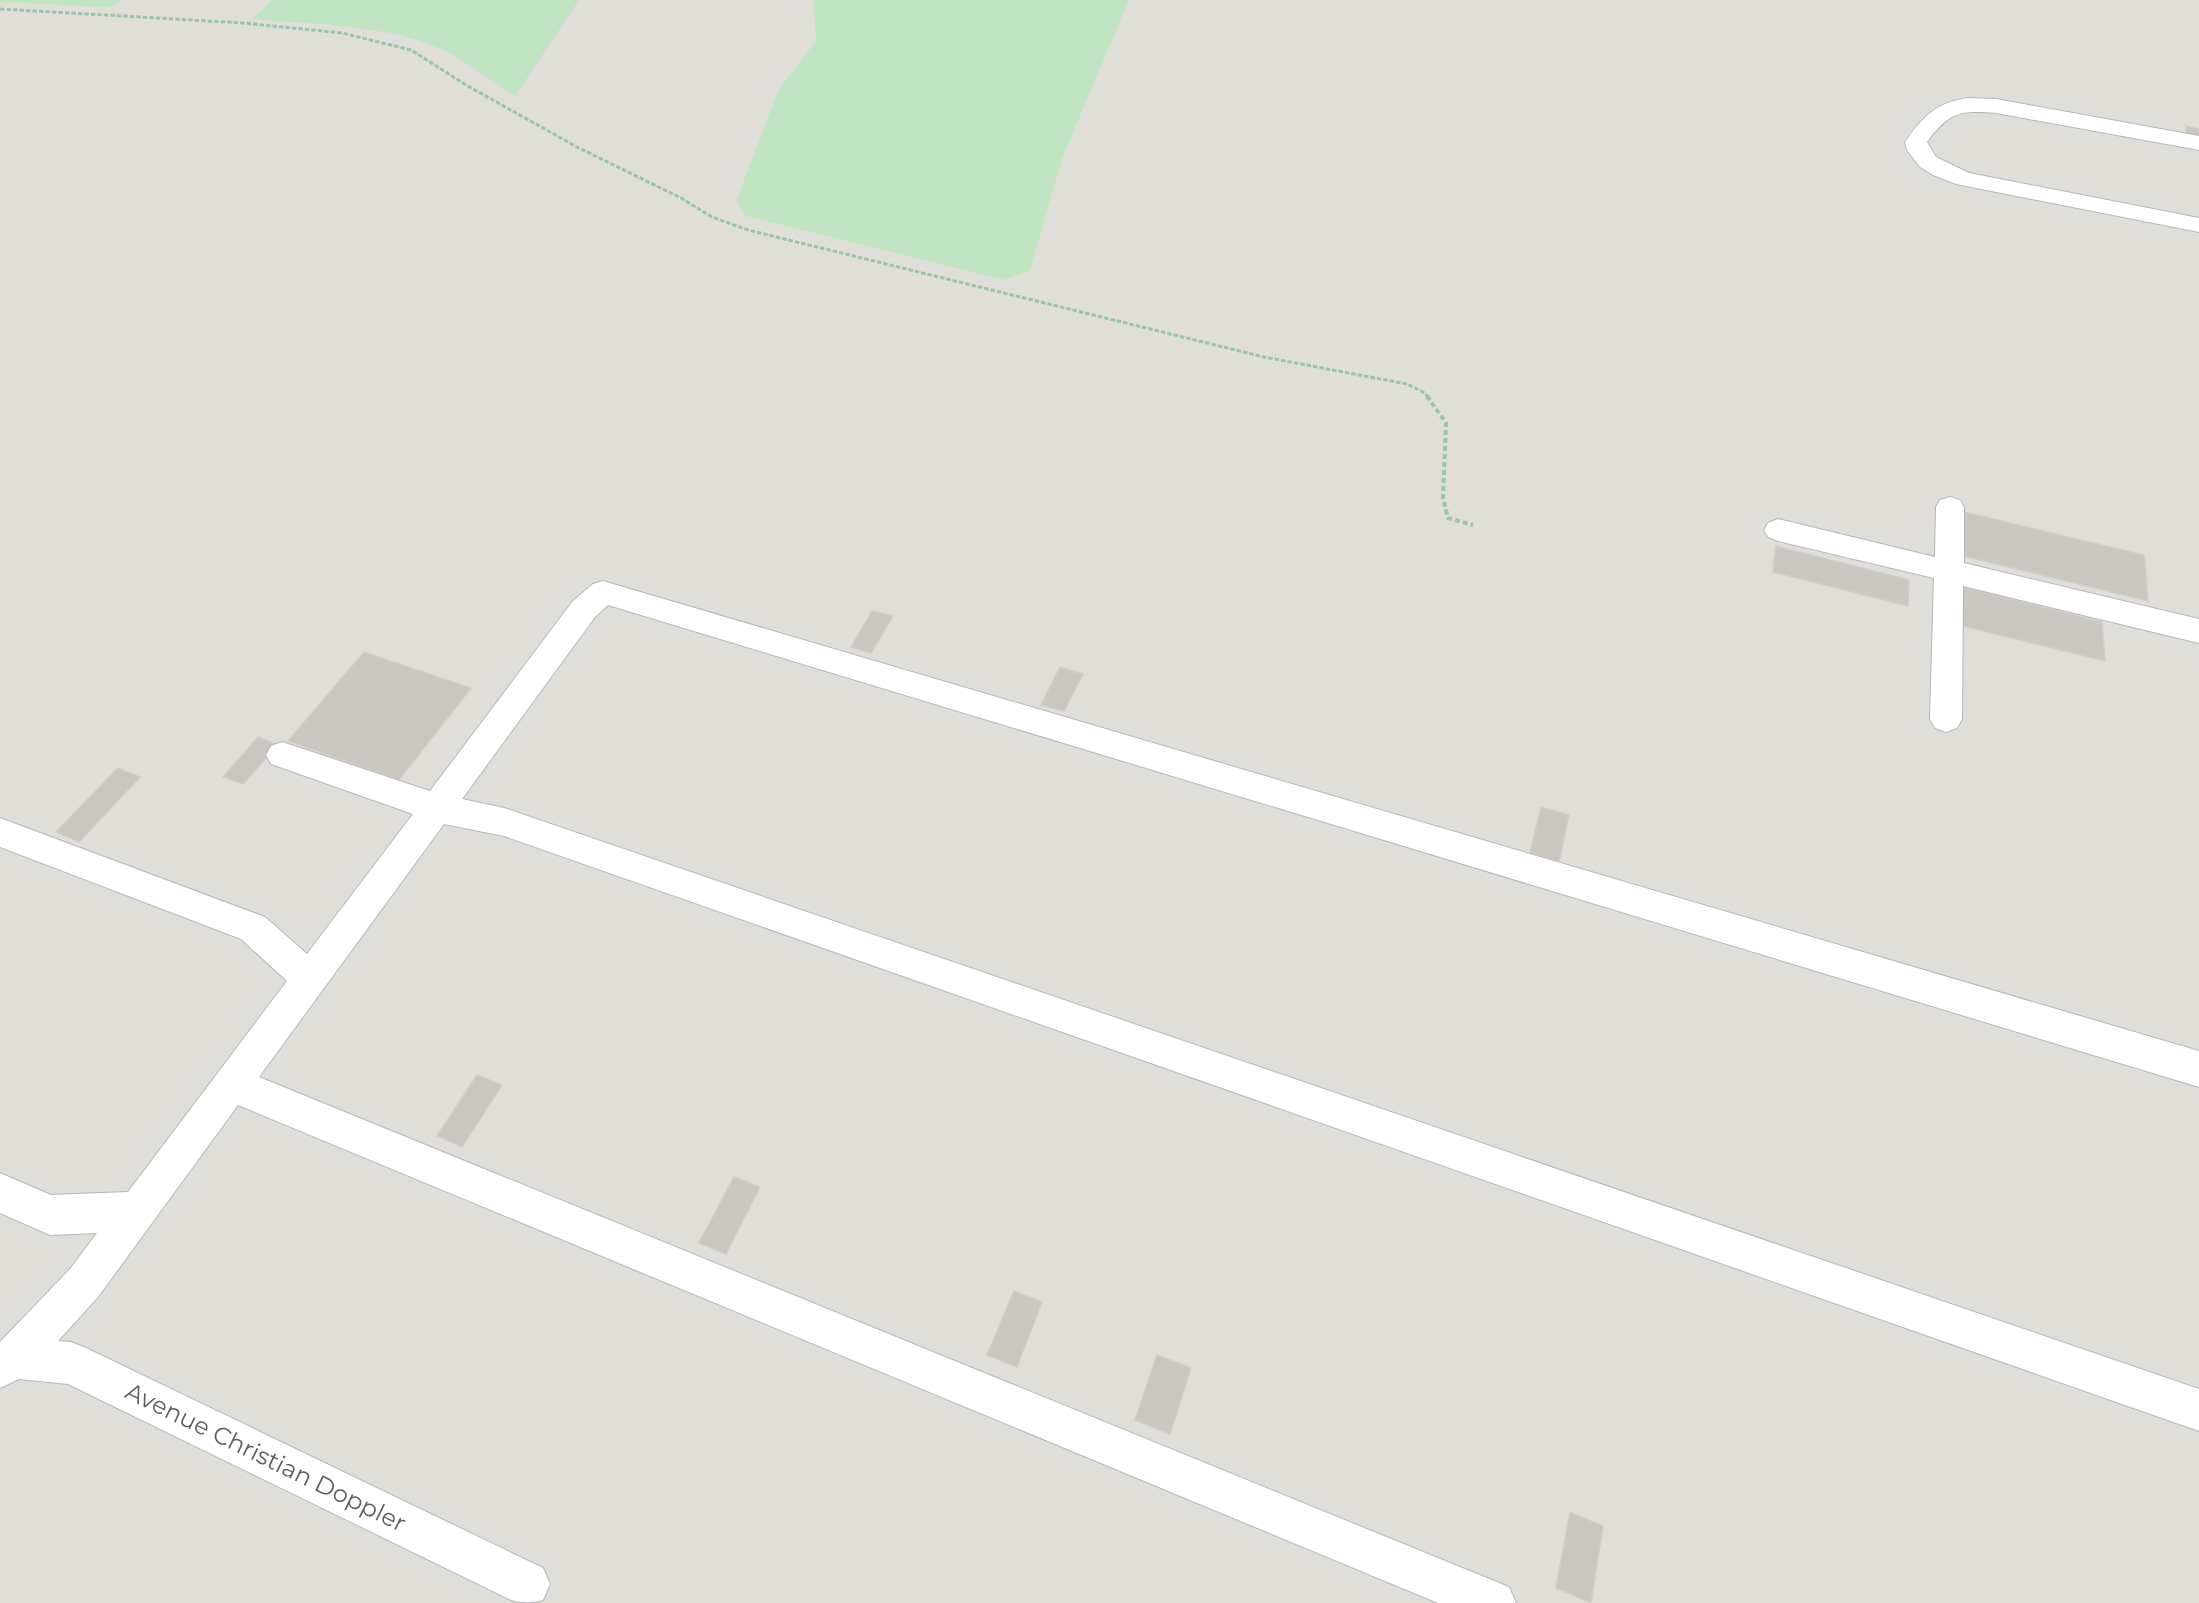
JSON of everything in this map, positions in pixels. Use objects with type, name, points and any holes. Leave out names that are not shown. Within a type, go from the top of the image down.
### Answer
[{"type":"street","points":[[2199,143],[1996,106],[1971,104],[1950,108],[1933,117],[1916,142],[1918,153],[1927,162],[1943,172],[1964,179],[2199,225]]},
{"type":"street","points":[[1946,719],[1950,507]]},
{"type":"street","points":[[1778,530],[2199,631]]},
{"type":"street","points":[[7,1363],[84,1283],[584,609],[603,592],[2199,1069]]},
{"type":"street","points":[[282,754],[436,808],[504,822],[2199,1410]]},
{"type":"street","points":[[0,832],[253,928],[310,979]]},
{"type":"street","points":[[231,1084],[1493,1603]]},
{"type":"street","points":[[0,1193],[50,1215],[137,1211]]},
{"type":"street","name":"Avenue Christian Doppler","points":[[7,1363],[71,1363],[527,1584]]},
{"type":"path","points":[[0,9],[243,23],[342,33],[411,50],[466,85],[577,147],[681,198],[712,217],[748,230],[1264,357],[1407,384],[1425,393],[1446,423],[1443,498],[1448,518],[1473,525]]},
{"type":"shaded area","points":[[0,0],[2199,0],[2199,1603],[0,1603]]},
{"type":"green space","points":[[0,0],[121,0],[114,6],[105,7],[0,2]]},
{"type":"green space","points":[[273,0],[579,0],[515,96],[451,54],[421,41],[374,30],[252,19]]},
{"type":"green space","points":[[813,0],[1129,0],[1063,156],[1030,270],[1004,280],[746,216],[736,201],[779,89],[816,41]]},
{"type":"building","points":[[2186,126],[2199,129],[2199,137],[2187,135]]},
{"type":"building","points":[[1964,512],[2144,555],[2148,601],[1963,556]]},
{"type":"building","points":[[1776,546],[1909,580],[1908,606],[1773,572]]},
{"type":"building","points":[[1963,587],[2102,622],[2105,661],[1963,626]]},
{"type":"building","points":[[872,611],[893,616],[871,653],[851,647]]},
{"type":"building","points":[[364,652],[471,688],[399,780],[288,741]]},
{"type":"building","points":[[1060,667],[1083,674],[1064,711],[1041,705]]},
{"type":"building","points":[[258,737],[278,745],[243,784],[223,777]]},
{"type":"building","points":[[118,768],[140,777],[79,842],[56,832]]},
{"type":"building","points":[[1541,807],[1569,815],[1559,862],[1530,853]]},
{"type":"building","points":[[477,1075],[502,1085],[462,1147],[437,1136]]},
{"type":"building","points":[[734,1177],[760,1187],[726,1254],[699,1243]]},
{"type":"building","points":[[1014,1291],[1042,1302],[1017,1367],[987,1355]]},
{"type":"building","points":[[1157,1355],[1191,1368],[1170,1434],[1135,1420]]},
{"type":"building","points":[[1570,1512],[1603,1526],[1591,1603],[1556,1588]]}]
